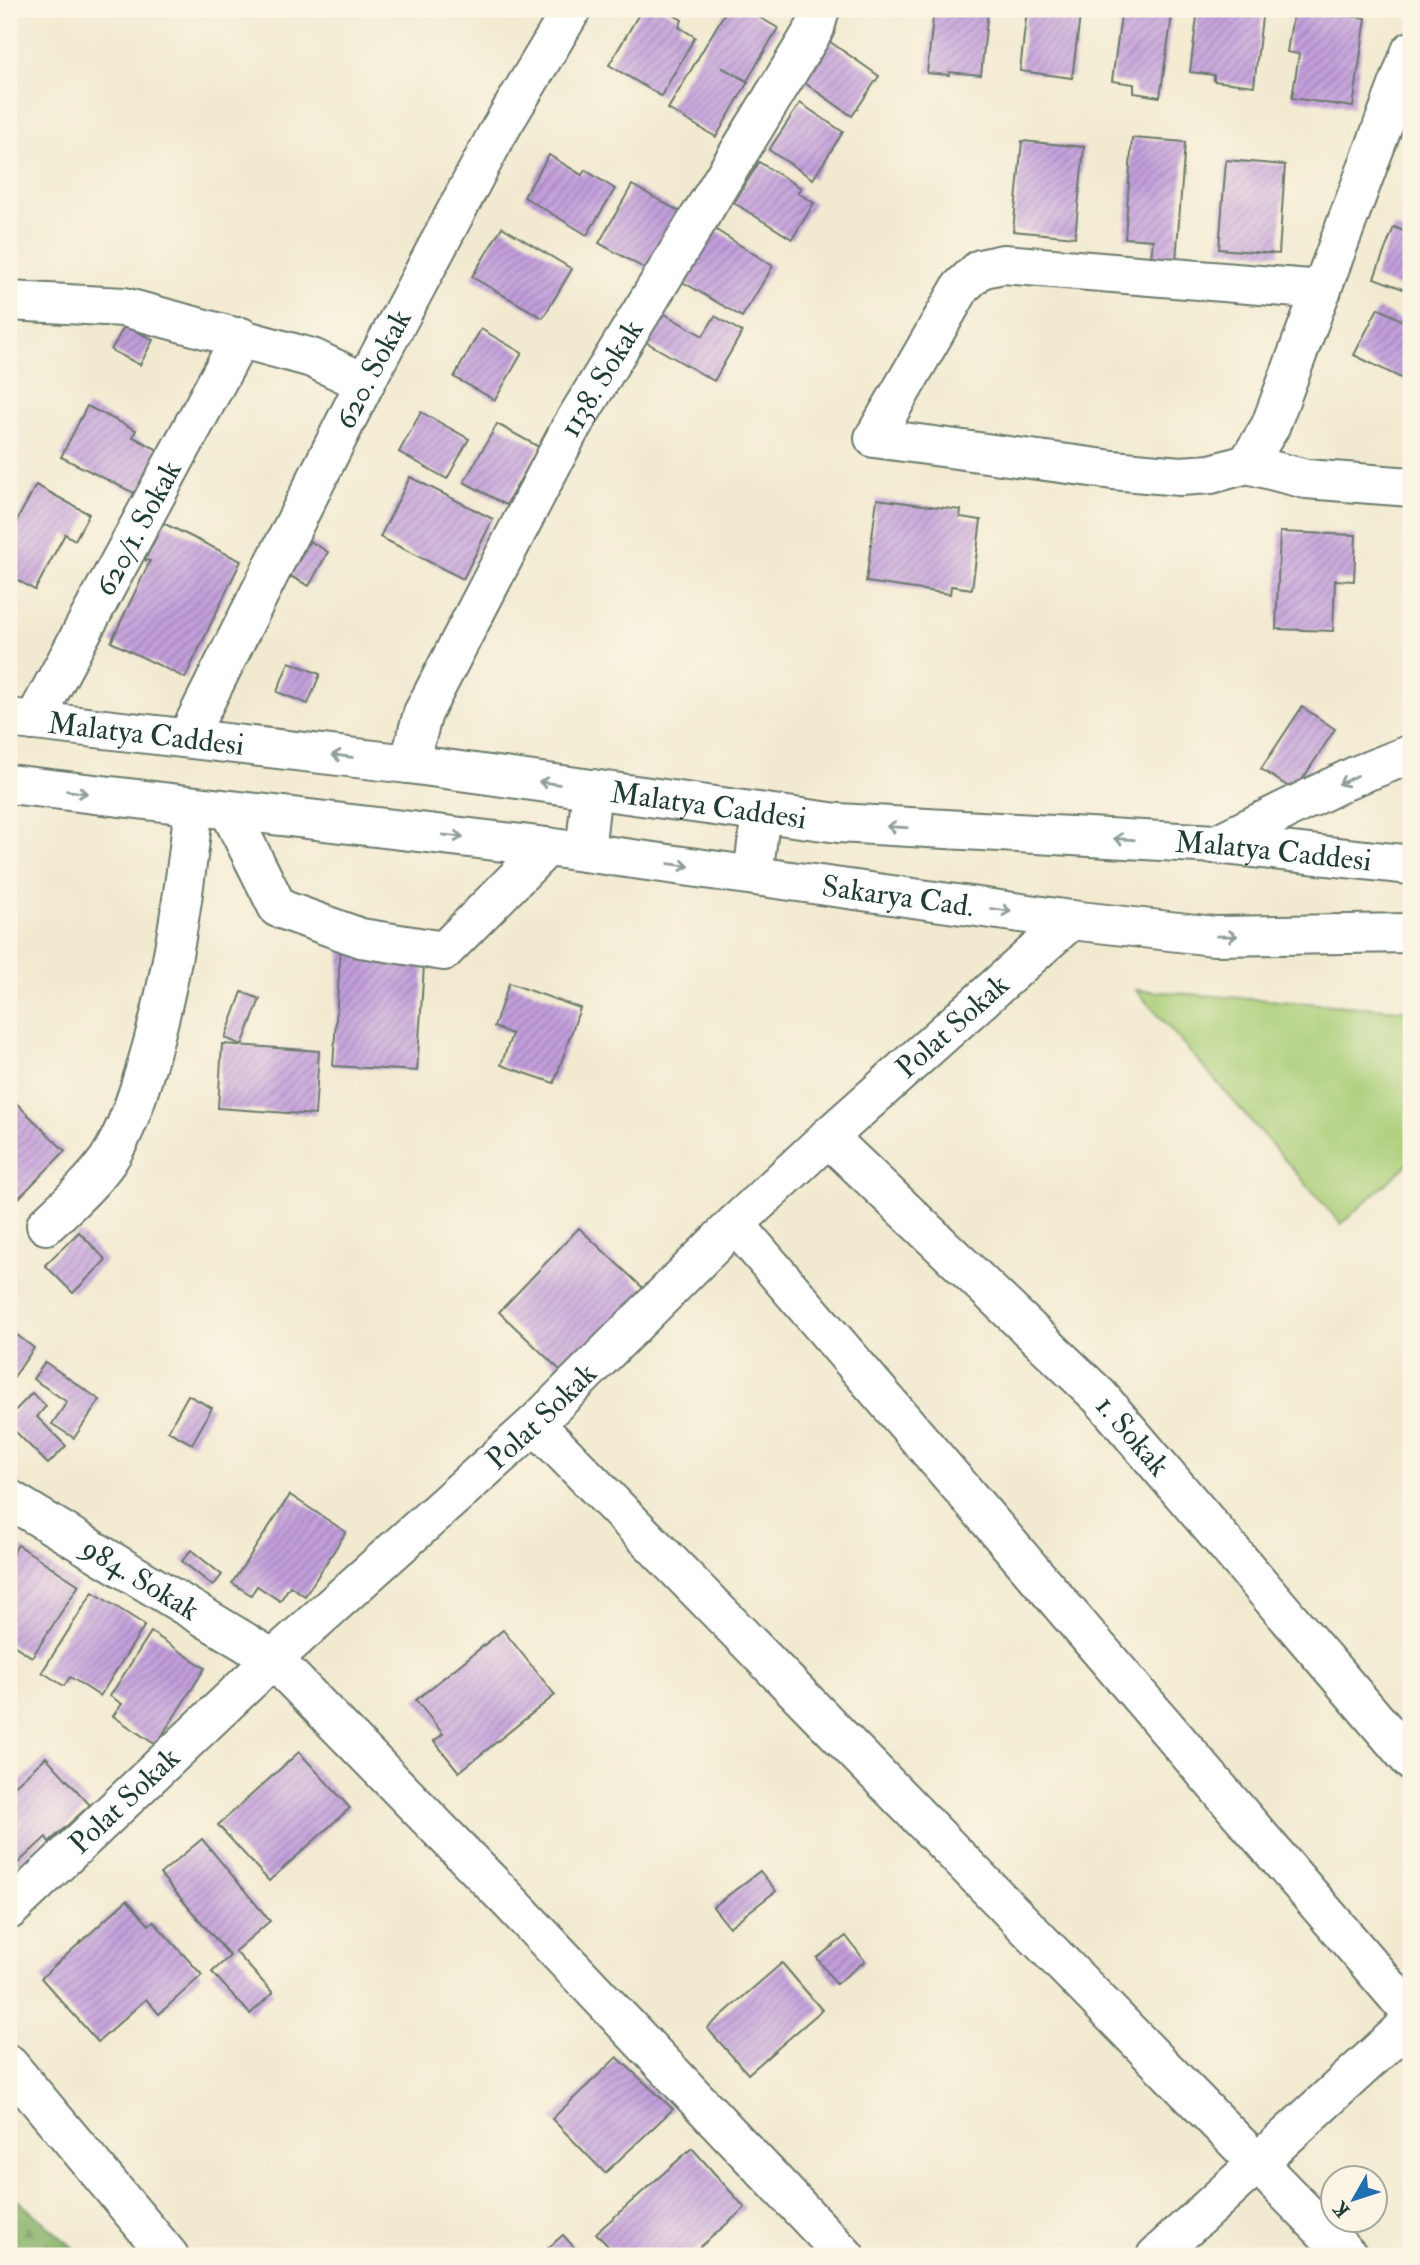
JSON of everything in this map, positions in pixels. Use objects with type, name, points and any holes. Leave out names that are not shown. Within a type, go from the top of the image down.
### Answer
[{"type":"street","name":"620. Sokak","points":[[187,738],[365,383],[496,136],[572,9]]},
{"type":"street","name":"1138. Sokak","points":[[409,764],[423,713],[570,429],[815,28],[820,9]]},
{"type":"street","points":[[1247,464],[1270,427],[1411,51]]},
{"type":"street","points":[[1322,290],[1003,264],[980,269],[961,287],[874,438],[1113,470],[1180,476],[1211,474],[1247,464],[1306,479],[1411,487]]},
{"type":"street","points":[[9,301],[124,306],[312,358],[365,383]]},
{"type":"street","name":"620/1. Sokak","points":[[21,719],[241,337]]},
{"type":"street","name":"Malatya Caddesi","points":[[21,719],[409,764],[838,823],[1216,844],[1411,865]]},
{"type":"street","points":[[1216,844],[1355,776],[1411,754]]},
{"type":"street","points":[[9,783],[211,808],[278,908],[361,938],[444,951],[547,847]]},
{"type":"street","points":[[585,852],[592,789]]},
{"type":"street","points":[[46,1225],[108,1160],[134,1107],[156,1035],[185,886],[211,808]]},
{"type":"street","name":"Sakarya Cad.","points":[[211,808],[547,847],[1071,920],[1214,936],[1411,933]]},
{"type":"street","points":[[753,875],[761,813]]},
{"type":"street","name":"Polat Sokak","points":[[9,1910],[273,1659],[536,1424],[735,1224],[828,1137],[1071,920]]},
{"type":"street","name":"1. Sokak","points":[[828,1137],[1100,1397],[1411,1761]]},
{"type":"street","points":[[735,1224],[1411,2013]]},
{"type":"street","points":[[536,1424],[1348,2256]]},
{"type":"street","name":"984. Sokak","points":[[9,1499],[273,1659],[512,1904],[845,2256]]},
{"type":"street","points":[[1156,2256],[1411,2022]]},
{"type":"street","points":[[9,2065],[169,2256]]},
{"type":"green space","points":[[1136,990],[1411,1011],[1411,1161],[1341,1224]]},
{"type":"green space","points":[[9,2193],[83,2256],[9,2256]]},
{"type":"building","points":[[642,9],[663,9],[682,20],[679,27],[695,37],[661,96],[609,65]]},
{"type":"building","points":[[727,9],[745,9],[778,28],[747,81],[721,67],[748,82],[716,137],[668,109]]},
{"type":"building","points":[[934,9],[988,9],[981,75],[927,73]]},
{"type":"building","points":[[1027,9],[1081,9],[1072,78],[1020,71]]},
{"type":"building","points":[[1122,9],[1173,9],[1160,97],[1134,93],[1134,84],[1112,81]]},
{"type":"building","points":[[1198,9],[1263,9],[1254,86],[1214,81],[1214,75],[1190,72]]},
{"type":"building","points":[[1294,9],[1366,18],[1353,107],[1292,98],[1299,54],[1287,52]]},
{"type":"building","points":[[826,39],[879,76],[852,116],[799,79]]},
{"type":"building","points":[[800,103],[843,132],[813,179],[769,150]]},
{"type":"building","points":[[1132,138],[1185,142],[1176,261],[1151,259],[1153,240],[1125,238]]},
{"type":"building","points":[[1022,141],[1084,147],[1075,237],[1013,231]]},
{"type":"building","points":[[549,155],[582,175],[585,170],[615,189],[587,235],[524,197]]},
{"type":"building","points":[[1226,160],[1285,165],[1279,254],[1219,249]]},
{"type":"building","points":[[759,162],[801,188],[798,193],[814,203],[792,239],[734,203]]},
{"type":"building","points":[[632,185],[682,213],[649,271],[599,243]]},
{"type":"building","points":[[502,227],[572,269],[543,318],[472,277]]},
{"type":"building","points":[[1394,227],[1411,234],[1411,292],[1374,278]]},
{"type":"building","points":[[713,228],[773,266],[742,317],[681,281]]},
{"type":"building","points":[[1378,308],[1411,325],[1411,383],[1354,355]]},
{"type":"building","points":[[656,309],[703,336],[715,316],[742,332],[714,381],[639,338]]},
{"type":"building","points":[[125,325],[153,340],[140,365],[111,350]]},
{"type":"building","points":[[481,329],[522,353],[495,400],[454,377]]},
{"type":"building","points":[[87,406],[136,430],[133,437],[160,451],[138,495],[61,457]]},
{"type":"building","points":[[421,412],[469,439],[447,479],[399,452]]},
{"type":"building","points":[[497,424],[539,447],[506,505],[464,482]]},
{"type":"building","points":[[410,477],[493,519],[463,579],[380,537]]},
{"type":"building","points":[[36,485],[89,514],[75,540],[65,534],[35,590],[9,575],[9,535]]},
{"type":"building","points":[[877,499],[961,510],[960,517],[981,520],[972,589],[951,586],[950,594],[866,582]]},
{"type":"building","points":[[163,523],[241,561],[185,678],[111,642],[150,561],[145,560]]},
{"type":"building","points":[[1280,532],[1356,535],[1354,581],[1335,580],[1333,631],[1276,629]]},
{"type":"building","points":[[310,541],[328,552],[309,586],[290,576]]},
{"type":"building","points":[[289,662],[320,674],[308,704],[277,692]]},
{"type":"building","points":[[1302,707],[1335,729],[1295,791],[1261,769]]},
{"type":"building","points":[[341,944],[425,950],[417,1071],[333,1066]]},
{"type":"building","points":[[509,983],[580,1008],[554,1083],[501,1065],[512,1034],[494,1027]]},
{"type":"building","points":[[242,992],[260,999],[242,1045],[225,1038]]},
{"type":"building","points":[[222,1044],[319,1051],[315,1115],[218,1108]]},
{"type":"building","points":[[9,1096],[65,1151],[9,1208]]},
{"type":"building","points":[[579,1228],[644,1289],[564,1374],[499,1312]]},
{"type":"building","points":[[79,1232],[106,1260],[73,1293],[45,1265]]},
{"type":"building","points":[[9,1329],[34,1348],[9,1384]]},
{"type":"building","points":[[45,1362],[100,1400],[74,1438],[52,1424],[67,1402],[33,1379]]},
{"type":"building","points":[[32,1393],[46,1406],[37,1417],[66,1446],[48,1464],[9,1425],[9,1417]]},
{"type":"building","points":[[188,1395],[212,1408],[192,1444],[168,1431]]},
{"type":"building","points":[[290,1495],[346,1532],[305,1596],[290,1586],[280,1601],[257,1586],[251,1595],[232,1583]]},
{"type":"building","points":[[18,1545],[79,1585],[32,1657],[9,1642],[9,1559]]},
{"type":"building","points":[[191,1550],[222,1575],[213,1586],[182,1561]]},
{"type":"building","points":[[93,1592],[145,1625],[100,1696],[70,1677],[64,1686],[42,1672]]},
{"type":"building","points":[[503,1630],[555,1695],[459,1772],[434,1741],[443,1734],[416,1700]]},
{"type":"building","points":[[151,1632],[205,1668],[156,1745],[113,1716],[122,1704],[110,1696]]},
{"type":"building","points":[[299,1752],[350,1808],[269,1881],[218,1825]]},
{"type":"building","points":[[46,1757],[90,1805],[49,1842],[46,1837],[18,1863],[9,1853],[9,1791]]},
{"type":"building","points":[[202,1839],[270,1921],[235,1951],[273,1993],[250,2014],[212,1972],[230,1956],[160,1874]]},
{"type":"building","points":[[760,1871],[776,1891],[729,1927],[713,1907]]},
{"type":"building","points":[[127,1900],[149,1925],[153,1921],[202,1975],[159,2014],[146,1999],[98,2042],[41,1978]]},
{"type":"building","points":[[846,1936],[865,1961],[836,1984],[817,1958]]},
{"type":"building","points":[[782,1963],[822,2010],[748,2074],[707,2028]]},
{"type":"building","points":[[617,2057],[673,2109],[605,2173],[552,2119]]},
{"type":"building","points":[[692,2148],[745,2208],[690,2256],[617,2256],[596,2233]]},
{"type":"building","points":[[563,2235],[582,2256],[539,2256]]}]
